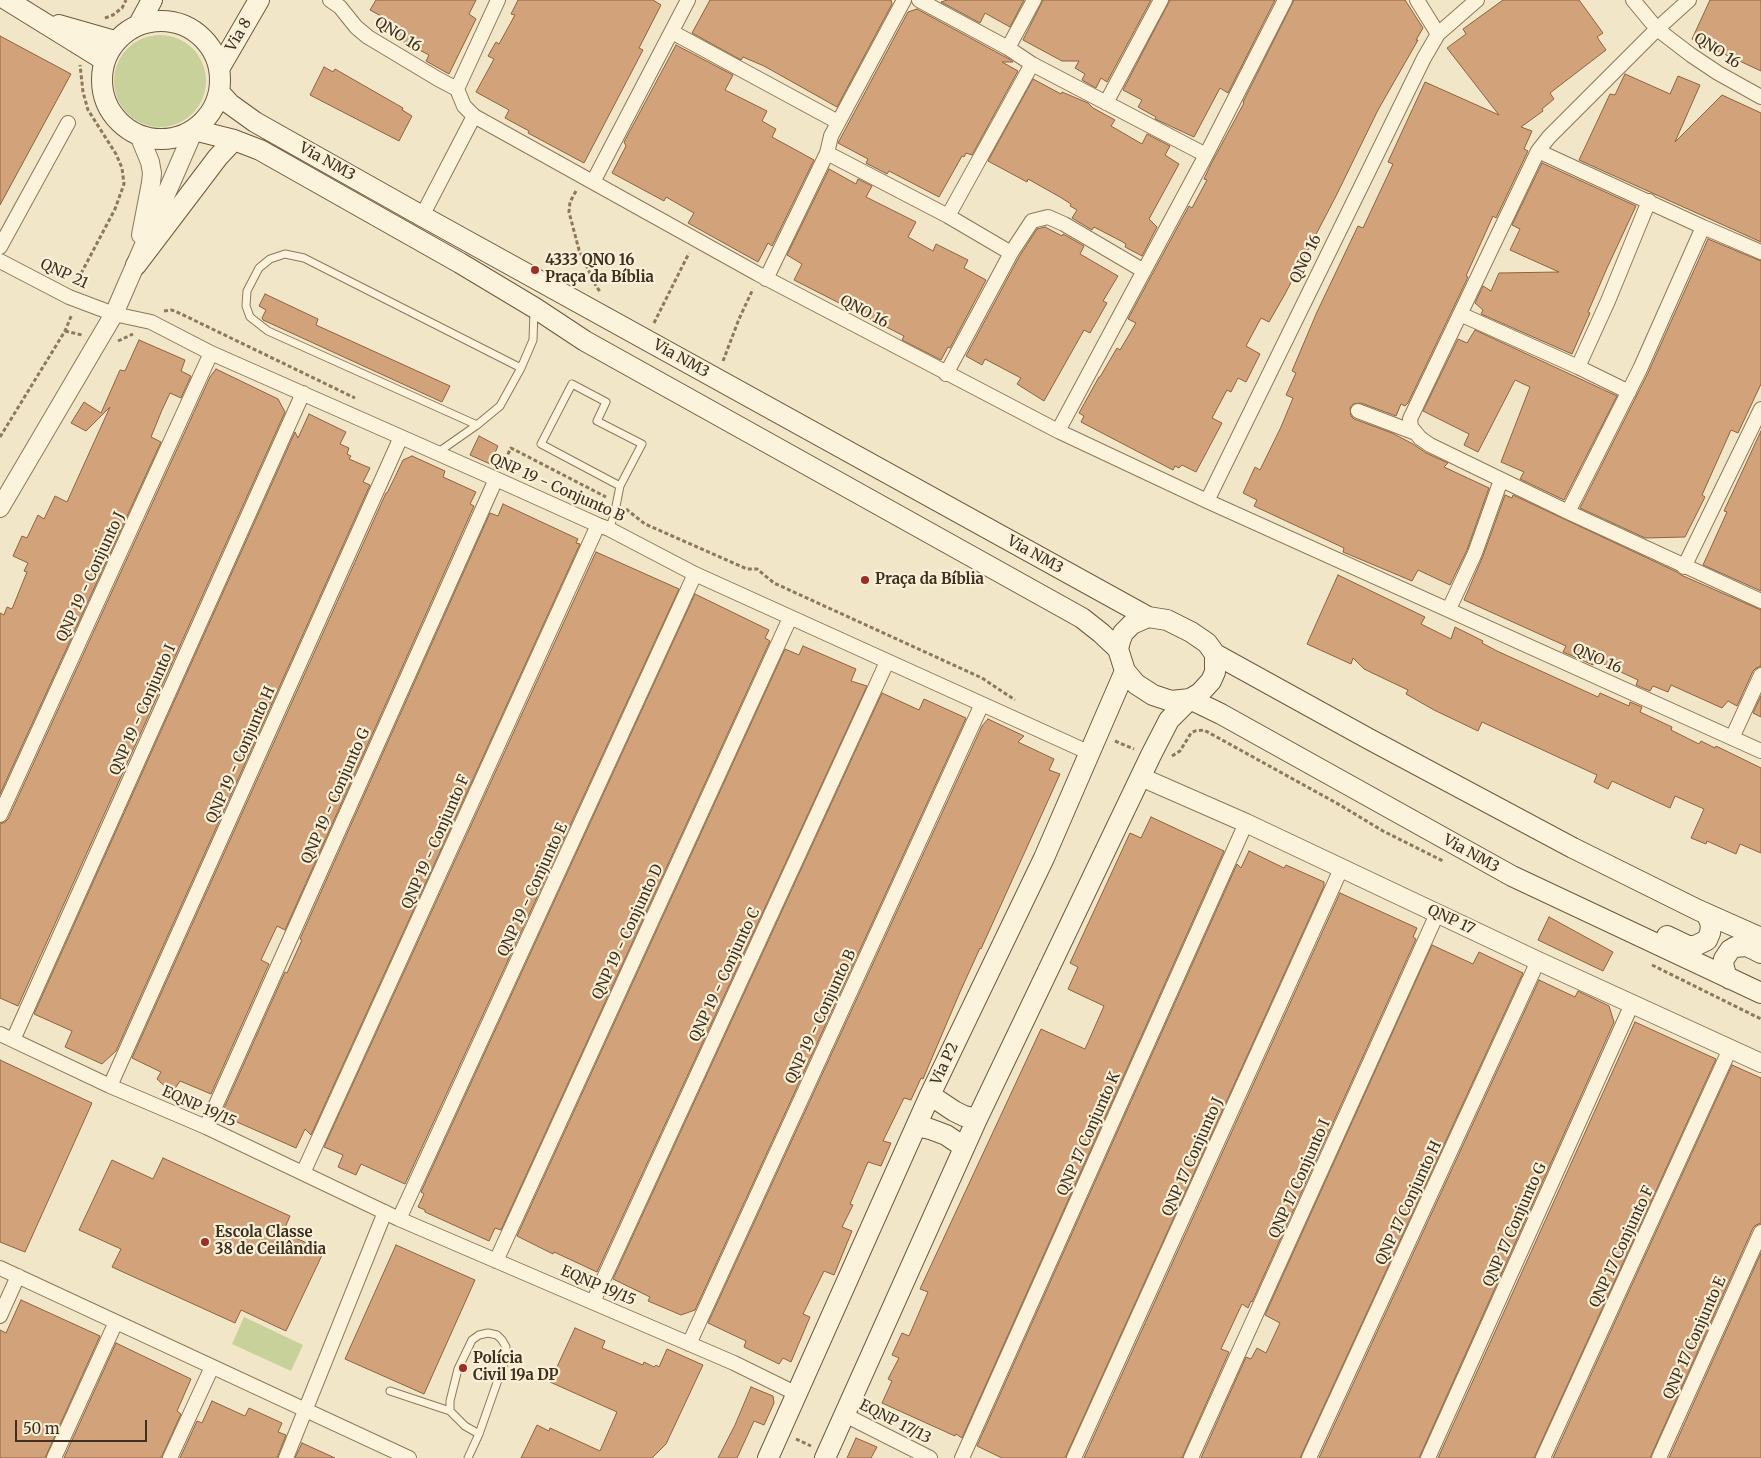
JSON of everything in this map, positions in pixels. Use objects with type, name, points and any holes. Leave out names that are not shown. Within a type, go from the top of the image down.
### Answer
[{"type":"main road","points":[[139,24],[152,0]]},
{"type":"main road","name":"Via 8","points":[[219,69],[258,0]]},
{"type":"main road","points":[[11,1],[38,20],[79,38],[104,60]]},
{"type":"main road","points":[[156,20],[174,22],[190,28],[204,39],[214,53],[219,69],[219,92],[214,107],[206,120],[194,130],[182,136],[169,139],[155,139],[125,128],[112,114],[104,97],[101,78],[104,60],[115,41],[130,28],[139,24],[156,20]]},
{"type":"main road","points":[[79,38],[115,41]]},
{"type":"main road","name":"Via NM3","points":[[219,92],[230,104],[255,122],[1148,617]]},
{"type":"main road","name":"Via NM3","points":[[194,130],[234,140],[260,150],[460,263],[535,308],[585,341],[1082,618],[1118,649]]},
{"type":"main road","points":[[136,265],[218,157],[234,140]]},
{"type":"main road","points":[[1190,699],[1171,701],[1153,695],[1136,684],[1125,671],[1118,649],[1124,633],[1132,624],[1148,617],[1167,620],[1208,643],[1215,654],[1564,844],[1698,910],[1761,938]]},
{"type":"main road","points":[[826,1456],[846,1415],[964,1147],[1140,777],[1169,720],[1211,682],[1215,672],[1215,654]]},
{"type":"main road","name":"Via P2","points":[[768,1458],[930,1095],[1044,858],[1125,671]]},
{"type":"main road","name":"Via NM3","points":[[1190,699],[1221,714],[1512,876],[1761,993]]},
{"type":"main road","points":[[1512,876],[1575,893],[1688,946],[1701,944],[1710,933],[1709,919],[1705,913],[1698,910]]},
{"type":"main road","points":[[1730,979],[1726,975],[1723,964],[1726,954],[1730,950],[1747,946],[1761,953]]},
{"type":"main road","points":[[930,1095],[964,1116],[977,1119]]},
{"type":"main road","points":[[917,1126],[938,1132],[964,1147]]},
{"type":"street","name":"QNO 16","points":[[330,0],[340,7],[356,27],[368,37],[438,79],[458,88],[464,106],[474,116],[762,277],[946,374],[1058,431],[1207,501],[1761,751]]},
{"type":"street","points":[[458,88],[498,0]]},
{"type":"street","points":[[588,179],[672,32],[688,0]]},
{"type":"street","points":[[762,277],[827,153],[830,136],[904,0]]},
{"type":"street","points":[[919,0],[1008,48],[1032,64],[1206,155]]},
{"type":"street","points":[[1008,48],[1034,0]]},
{"type":"street","points":[[1106,102],[1160,0]]},
{"type":"street","points":[[1058,431],[1206,155],[1285,0]]},
{"type":"street","points":[[1417,0],[1438,34]]},
{"type":"street","name":"QNO 16","points":[[1207,501],[1408,87],[1438,34],[1477,0]]},
{"type":"street","name":"QNO 16","points":[[1633,0],[1657,29],[1718,74],[1761,97]]},
{"type":"street","points":[[1413,432],[1410,419],[1538,151],[1549,137],[1657,29],[1689,0]]},
{"type":"street","points":[[672,32],[838,122]]},
{"type":"street","points":[[948,216],[1032,64]]},
{"type":"street","points":[[422,216],[474,116]]},
{"type":"street","points":[[0,247],[68,123]]},
{"type":"street","points":[[0,508],[114,314],[194,130]]},
{"type":"street","points":[[136,265],[152,178],[150,162],[139,134]]},
{"type":"street","points":[[1538,151],[1761,252]]},
{"type":"street","points":[[827,153],[948,216],[1011,253]]},
{"type":"street","points":[[1578,367],[1649,202]]},
{"type":"street","points":[[946,374],[1011,253],[1032,221],[1048,217],[1064,224],[1144,271]]},
{"type":"street","points":[[1568,512],[1628,392],[1703,227]]},
{"type":"street","name":"QNP 21","points":[[0,261],[69,297],[114,314]]},
{"type":"street","name":"QNP 19 - Conjunto B","points":[[114,314],[151,322],[211,353],[604,527],[695,574],[1090,753]]},
{"type":"street","points":[[1460,314],[1578,367],[1628,392]]},
{"type":"street","name":"QNP 19 - Conjunto J","points":[[0,815],[211,353]]},
{"type":"street","name":"QNP 19 - Conjunto I","points":[[13,1040],[303,393]]},
{"type":"street","points":[[1684,567],[1761,409]]},
{"type":"street","points":[[1358,411],[1413,432],[1430,445],[1501,480],[1684,567],[1761,601]]},
{"type":"street","name":"QNP 19 - Conjunto H","points":[[110,1086],[401,437]]},
{"type":"street","name":"QNP 19 - Conjunto G","points":[[206,1127],[496,479]]},
{"type":"street","points":[[1449,609],[1475,553],[1501,480]]},
{"type":"street","name":"QNP 19 - Conjunto F","points":[[303,1173],[604,527]]},
{"type":"street","name":"QNP 19 - Conjunto E","points":[[399,1220],[695,574]]},
{"type":"street","name":"QNP 19 - Conjunto D","points":[[496,1261],[790,618]]},
{"type":"street","name":"QNP 19 - Conjunto C","points":[[593,1302],[888,662]]},
{"type":"street","points":[[1732,738],[1761,675]]},
{"type":"street","name":"QNP 19 - Conjunto B","points":[[690,1344],[982,704]]},
{"type":"street","name":"QNP 17","points":[[1140,777],[1246,823],[1538,961],[1761,1062]]},
{"type":"street","name":"QNP 17 Conjunto K","points":[[962,1458],[1246,823]]},
{"type":"street","name":"QNP 17 Conjunto J","points":[[1074,1458],[1341,869]]},
{"type":"street","name":"QNP 17 Conjunto I","points":[[1191,1458],[1438,914]]},
{"type":"street","name":"QNP 17 Conjunto H","points":[[1309,1458],[1538,961]]},
{"type":"street","name":"QNP 17 Conjunto G","points":[[1428,1458],[1632,1004]]},
{"type":"street","name":"EQNP 19/15","points":[[0,1034],[110,1086],[206,1127],[399,1220],[690,1344],[797,1394]]},
{"type":"street","name":"QNP 17 Conjunto F","points":[[1543,1458],[1730,1049]]},
{"type":"street","points":[[286,1458],[385,1212]]},
{"type":"street","name":"QNP 17 Conjunto E","points":[[1659,1458],[1761,1232]]},
{"type":"street","points":[[0,1268],[405,1457]]},
{"type":"street","points":[[0,1316],[18,1276]]},
{"type":"street","points":[[54,1458],[116,1322]]},
{"type":"street","points":[[170,1458],[212,1367]]},
{"type":"street","name":"EQNP 17/13","points":[[846,1415],[930,1458]]},
{"type":"lane","points":[[477,425],[268,331],[250,317],[246,306],[247,291],[259,268],[270,259],[285,254],[304,258],[521,368]]},
{"type":"lane","points":[[437,453],[500,406],[521,368],[533,340],[535,308]]},
{"type":"lane","points":[[604,527],[614,516],[620,486],[642,444],[597,420],[606,402],[572,384],[541,444],[620,486]]},
{"type":"lane","points":[[450,1411],[450,1401],[458,1369],[472,1340],[479,1335],[497,1335],[506,1347],[505,1360],[479,1434],[468,1458]]},
{"type":"lane","points":[[390,1391],[450,1411],[465,1426],[479,1434]]},
{"type":"path","points":[[0,437],[65,331],[73,312],[69,297],[115,209],[124,184],[122,168],[116,154],[88,110],[83,92],[79,38],[87,19],[101,19],[113,15],[122,8],[126,0]]},
{"type":"path","points":[[588,179],[570,202],[569,212],[579,250],[596,286],[602,294]]},
{"type":"path","points":[[652,326],[696,240]]},
{"type":"path","points":[[722,364],[739,319],[762,277]]},
{"type":"path","points":[[780,1431],[826,1456]]},
{"type":"green space","points":[[160,35],[178,38],[193,48],[203,63],[206,81],[203,99],[193,114],[178,124],[160,127],[142,124],[127,114],[117,99],[114,81],[117,63],[127,48],[142,38]]},
{"type":"green space","points":[[244,1317],[303,1345],[291,1371],[232,1344]]},
{"type":"building","points":[[376,0],[476,0],[469,14],[476,19],[449,74],[426,61],[429,55],[375,27],[381,16],[370,10]]},
{"type":"building","points":[[518,0],[653,0],[661,5],[639,48],[643,50],[584,163],[528,133],[529,131],[505,118],[509,110],[476,92],[494,59],[488,56],[496,42],[499,44],[515,15],[511,14]]},
{"type":"building","points":[[710,0],[891,0],[892,4],[837,107],[764,66],[743,57],[741,60],[692,33]]},
{"type":"building","points":[[947,0],[1024,0],[1010,27],[985,13],[980,23],[941,2]]},
{"type":"building","points":[[1043,0],[1151,0],[1107,82],[1101,78],[1096,88],[1082,80],[1085,74],[1075,68],[1079,61],[1062,61],[1023,40]]},
{"type":"building","points":[[1170,0],[1275,0],[1228,93],[1220,88],[1194,137],[1155,119],[1156,117],[1138,107],[1142,100],[1123,90]]},
{"type":"building","points":[[1294,0],[1405,0],[1423,28],[1378,110],[1285,294],[1269,322],[1261,318],[1246,346],[1260,354],[1246,382],[1238,378],[1231,392],[1227,390],[1212,418],[1222,423],[1196,472],[1182,465],[1179,468],[1175,466],[1173,470],[1081,422],[1084,416],[1079,413],[1117,348],[1120,350],[1136,323],[1128,319],[1189,206],[1192,208],[1207,180],[1204,179],[1211,164],[1244,103]]},
{"type":"building","points":[[1503,0],[1579,0],[1603,33],[1597,37],[1606,50],[1550,93],[1554,99],[1542,109],[1543,111],[1521,127],[1532,131],[1524,149],[1528,151],[1496,218],[1493,216],[1466,276],[1468,277],[1408,403],[1405,406],[1401,404],[1396,416],[1361,403],[1353,404],[1350,408],[1351,416],[1354,419],[1392,433],[1426,453],[1448,463],[1444,467],[1489,488],[1467,550],[1450,585],[1418,570],[1412,581],[1343,552],[1344,548],[1254,506],[1257,500],[1243,493],[1255,467],[1260,470],[1281,427],[1293,398],[1286,395],[1296,373],[1292,371],[1317,312],[1358,226],[1363,228],[1393,164],[1388,162],[1425,82],[1499,115],[1447,48],[1466,34],[1463,29]]},
{"type":"building","points":[[1710,0],[1761,0],[1761,71],[1692,39]]},
{"type":"building","points":[[917,9],[1009,59],[1013,62],[1002,62],[1018,71],[972,155],[966,153],[964,157],[962,156],[939,197],[889,171],[887,174],[866,163],[868,159],[838,143],[908,12]]},
{"type":"building","points":[[0,36],[71,74],[0,205]]},
{"type":"building","points":[[676,45],[733,75],[725,90],[767,111],[762,121],[776,129],[772,137],[814,160],[772,246],[768,243],[758,262],[688,223],[694,213],[666,197],[664,201],[612,173],[626,146],[624,142]]},
{"type":"building","points":[[324,67],[333,72],[335,69],[403,108],[402,110],[412,116],[399,141],[310,95]]},
{"type":"building","points":[[1625,74],[1670,94],[1678,76],[1700,85],[1675,142],[1722,95],[1761,113],[1761,242],[1579,160],[1610,94],[1615,95]]},
{"type":"building","points":[[1033,79],[1061,94],[1062,92],[1088,103],[1093,108],[1115,120],[1111,126],[1142,144],[1147,134],[1170,146],[1165,155],[1179,164],[1149,219],[1157,227],[1142,256],[1125,247],[1126,244],[1121,241],[1094,227],[1092,230],[1072,218],[1077,210],[1060,197],[1028,179],[1027,182],[988,161]]},
{"type":"building","points":[[1542,163],[1636,206],[1607,268],[1572,354],[1481,314],[1483,310],[1475,303],[1483,286],[1491,291],[1499,273],[1559,272],[1510,250],[1520,229],[1512,225]]},
{"type":"building","points":[[829,169],[856,184],[858,179],[872,186],[866,197],[916,222],[908,237],[933,251],[936,244],[968,260],[964,268],[986,280],[950,348],[948,347],[941,360],[902,340],[904,336],[794,280],[802,264],[787,255]]},
{"type":"building","points":[[1045,227],[1062,236],[1063,234],[1084,246],[1080,254],[1118,276],[1103,301],[1107,303],[1090,333],[1084,330],[1044,401],[1017,384],[1021,378],[985,359],[982,365],[966,356],[1019,257],[1037,229]]},
{"type":"building","points":[[1708,239],[1761,261],[1761,384],[1738,433],[1731,430],[1702,495],[1705,497],[1685,537],[1645,538],[1580,508],[1648,373]]},
{"type":"building","points":[[265,294],[318,319],[316,325],[450,386],[442,402],[263,320],[262,318],[266,310],[259,306]]},
{"type":"building","points":[[1475,330],[1617,396],[1564,500],[1520,479],[1524,472],[1501,462],[1530,387],[1515,380],[1478,452],[1464,445],[1469,434],[1423,411],[1458,339],[1467,343]]},
{"type":"building","points":[[139,340],[185,360],[181,371],[191,376],[181,398],[170,393],[162,410],[151,437],[161,442],[0,794],[0,613],[4,615],[7,607],[12,609],[27,572],[24,571],[28,563],[13,556],[22,536],[27,538],[38,515],[44,519],[55,496],[67,502],[110,407],[86,431],[71,423],[84,402],[101,413],[120,370],[125,371]]},
{"type":"building","points":[[216,369],[278,399],[285,412],[18,1006],[0,998],[0,824],[8,819],[210,377]]},
{"type":"building","points":[[309,414],[346,432],[340,444],[349,448],[347,454],[351,456],[349,459],[370,468],[363,482],[370,485],[116,1051],[102,1064],[65,1047],[72,1031],[34,1014],[295,432],[298,438]]},
{"type":"building","points":[[1761,431],[1761,591],[1703,565],[1727,512],[1724,511]]},
{"type":"building","points":[[479,436],[498,446],[490,464],[470,455]]},
{"type":"building","points":[[412,456],[445,471],[443,477],[476,492],[470,504],[474,506],[285,930],[277,926],[261,960],[269,964],[211,1094],[180,1081],[172,1093],[157,1079],[161,1072],[132,1058],[386,493],[403,460]]},
{"type":"building","points":[[1505,495],[1512,498],[1513,495],[1681,575],[1761,610],[1761,666],[1753,671],[1737,706],[1728,701],[1722,708],[1671,685],[1668,692],[1653,686],[1650,691],[1636,685],[1638,680],[1595,660],[1593,665],[1563,652],[1566,646],[1464,600],[1483,556]]},
{"type":"building","points":[[503,504],[578,539],[576,543],[580,544],[311,1135],[305,1129],[296,1148],[221,1115],[285,972],[287,973],[302,940],[300,939],[490,513],[498,516]]},
{"type":"building","points":[[596,552],[679,589],[405,1184],[361,1164],[356,1175],[338,1167],[343,1155],[324,1147]]},
{"type":"building","points":[[1338,575],[1425,617],[1421,624],[1451,639],[1455,627],[1483,641],[1482,643],[1497,651],[1598,697],[1600,693],[1629,706],[1630,702],[1642,707],[1640,712],[1672,727],[1671,730],[1699,744],[1701,741],[1715,748],[1716,746],[1761,768],[1761,853],[1740,844],[1736,854],[1707,841],[1706,844],[1691,838],[1704,809],[1675,796],[1670,808],[1612,781],[1608,789],[1594,782],[1597,775],[1482,722],[1478,731],[1406,694],[1408,690],[1364,669],[1353,658],[1351,664],[1307,644]]},
{"type":"building","points":[[695,594],[769,630],[765,638],[770,641],[501,1230],[495,1228],[489,1241],[418,1207],[424,1194],[421,1192]]},
{"type":"building","points":[[803,646],[856,669],[851,681],[867,686],[597,1272],[554,1252],[553,1254],[517,1236],[785,649],[799,655]]},
{"type":"building","points":[[882,693],[919,710],[924,699],[966,718],[695,1310],[681,1315],[648,1301],[650,1297],[613,1279]]},
{"type":"building","points":[[1761,696],[1761,717],[1753,713]]},
{"type":"building","points":[[988,719],[1024,736],[1018,742],[1054,759],[1049,770],[1060,774],[960,992],[923,1079],[921,1078],[911,1100],[904,1098],[883,1141],[891,1143],[881,1166],[868,1162],[850,1204],[853,1205],[842,1227],[852,1231],[834,1275],[824,1271],[803,1314],[810,1317],[791,1362],[783,1358],[779,1364],[744,1347],[746,1341],[708,1323],[982,726]]},
{"type":"building","points":[[1151,817],[1224,851],[962,1438],[956,1434],[955,1436],[882,1403],[892,1381],[888,1379],[899,1358],[892,1355],[902,1333],[909,1336],[928,1292],[920,1289],[1041,1029],[1085,1049],[1104,1006],[1068,989],[1078,967],[1070,963],[1130,833],[1141,838]]},
{"type":"building","points":[[1249,851],[1284,868],[1286,865],[1324,882],[1324,886],[1065,1458],[1002,1458],[977,1446],[1237,864],[1241,868]]},
{"type":"building","points":[[1340,893],[1417,928],[1413,937],[1416,939],[1252,1302],[1248,1308],[1242,1304],[1221,1349],[1229,1352],[1182,1458],[1084,1458]]},
{"type":"building","points":[[1549,917],[1613,952],[1603,971],[1538,940]]},
{"type":"building","points":[[1432,945],[1473,964],[1479,952],[1523,973],[1300,1458],[1201,1458],[1246,1357],[1251,1359],[1257,1348],[1266,1353],[1280,1323],[1265,1315]]},
{"type":"building","points":[[1539,980],[1575,997],[1578,991],[1609,1006],[1614,1022],[1419,1458],[1319,1458]]},
{"type":"building","points":[[1635,1022],[1716,1059],[1534,1458],[1438,1458]]},
{"type":"building","points":[[0,1060],[92,1103],[25,1252],[0,1242]]},
{"type":"building","points":[[1732,1065],[1761,1078],[1761,1223],[1753,1228],[1650,1458],[1553,1458]]},
{"type":"building","points":[[163,1158],[290,1216],[283,1232],[324,1251],[286,1331],[241,1310],[235,1323],[112,1267],[121,1249],[79,1230],[112,1160],[153,1179]]},
{"type":"building","points":[[396,1245],[475,1280],[424,1394],[345,1359]]},
{"type":"building","points":[[1761,1253],[1761,1458],[1669,1458]]},
{"type":"building","points":[[21,1300],[100,1336],[45,1458],[0,1458],[0,1330],[6,1333]]},
{"type":"building","points":[[575,1328],[605,1341],[602,1348],[643,1365],[644,1362],[654,1367],[656,1365],[659,1367],[667,1349],[703,1365],[666,1444],[652,1458],[521,1458],[537,1425],[549,1431],[550,1428],[600,1451],[617,1412],[550,1382]]},
{"type":"building","points":[[116,1343],[191,1379],[177,1411],[181,1414],[161,1458],[64,1458]]},
{"type":"building","points":[[751,1387],[773,1396],[774,1403],[764,1425],[754,1421],[737,1458],[718,1458],[735,1425]]},
{"type":"building","points":[[212,1401],[245,1416],[249,1408],[282,1423],[278,1432],[286,1435],[277,1458],[180,1458],[197,1421],[202,1423]]},
{"type":"building","points":[[856,1438],[877,1447],[871,1458],[847,1458]]},
{"type":"building","points":[[302,1443],[335,1458],[295,1458]]},
{"type":"place","name":"4333 QNO 16 Praça da Bíblia","points":[[535,270]]},
{"type":"place","name":"Praça da Bíblia","points":[[865,580]]},
{"type":"place","name":"Escola Classe 38 de Ceilândia","points":[[205,1242]]},
{"type":"place","name":"Polícia Civil 19a DP","points":[[463,1368]]}]
